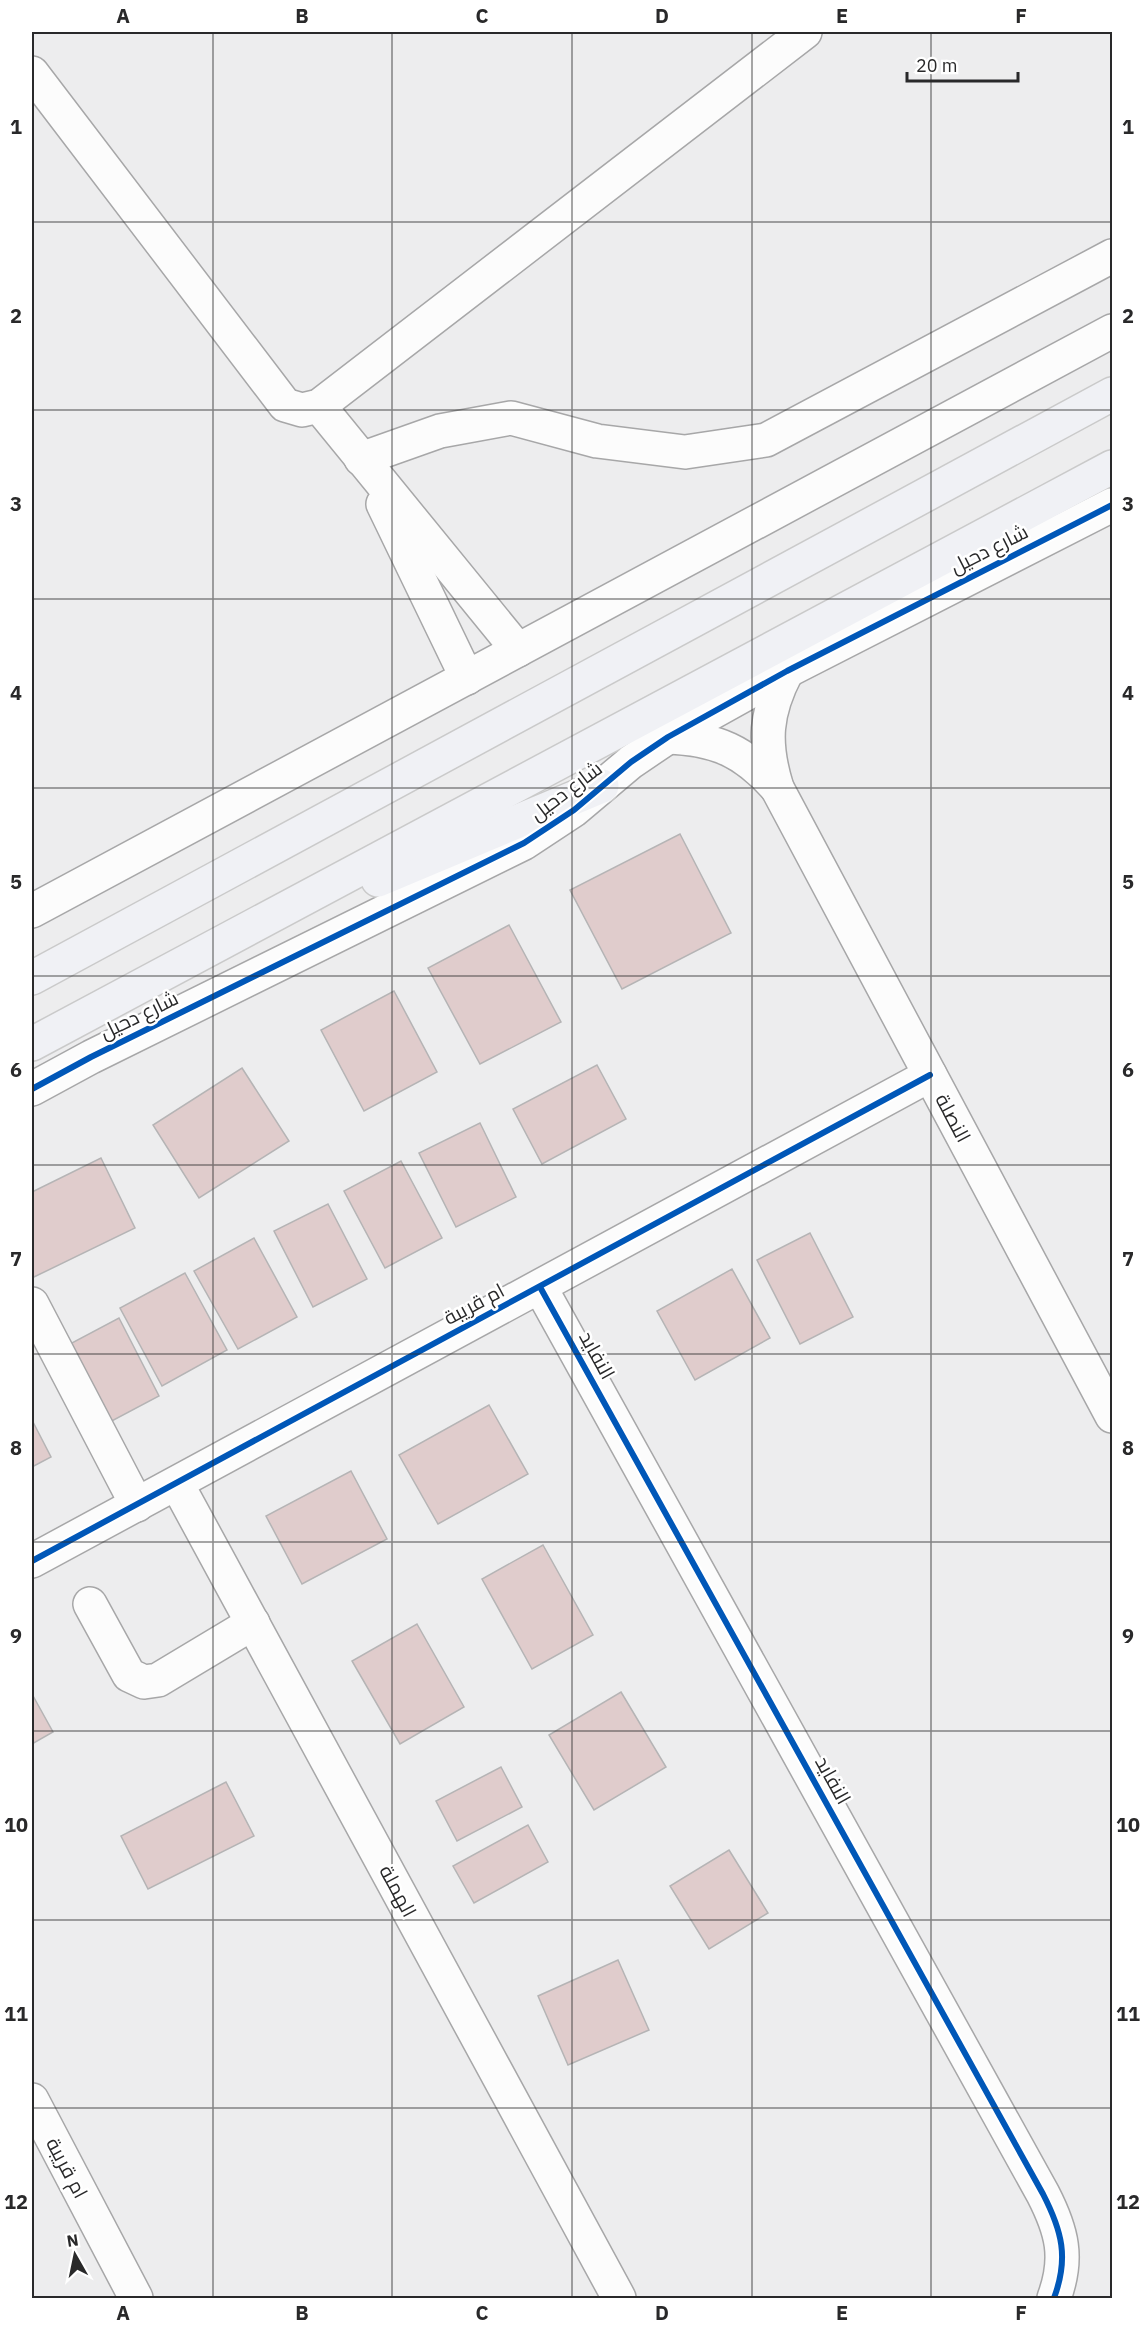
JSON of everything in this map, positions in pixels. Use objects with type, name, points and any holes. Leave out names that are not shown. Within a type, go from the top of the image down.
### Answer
[{"type":"main road","points":[[32,978],[1113,394]]},
{"type":"main road","name":"شارع دحيل","points":[[32,1044],[1113,467]]},
{"type":"main road","points":[[199,954],[602,786]]},
{"type":"street","points":[[32,73],[285,405],[302,410],[319,406],[805,32]]},
{"type":"street","points":[[361,459],[440,431],[511,418],[597,441],[685,452],[766,440],[1113,256]]},
{"type":"street","points":[[32,911],[1113,331]]},
{"type":"street","points":[[319,406],[518,650]]},
{"type":"street","points":[[361,459],[467,678]]},
{"type":"street","name":"شارع دحيل","points":[[32,1089],[91,1057],[524,843],[574,810],[631,762],[668,737],[787,671],[1113,505]]},
{"type":"street","points":[[437,616],[473,593]]},
{"type":"street","name":"النصلة","points":[[787,671],[776,693],[769,716],[767,740],[770,765],[777,788],[1113,1416]]},
{"type":"street","name":"النصلة","points":[[668,737],[693,738],[718,744],[740,754],[760,769],[777,788]]},
{"type":"street","name":"ام قريبة","points":[[32,1561],[930,1075]]},
{"type":"street","name":"النفايد","points":[[540,1287],[1053,2212],[1063,2251],[1060,2282],[1054,2298]]},
{"type":"street","points":[[32,1305],[137,1505]]},
{"type":"street","name":"الهملة","points":[[177,1484],[619,2298]]},
{"type":"street","points":[[90,1604],[129,1675],[144,1682],[158,1680],[253,1623]]},
{"type":"street","name":"ام قريبة","points":[[32,2100],[136,2298]]},
{"type":"building","points":[[680,834],[731,933],[622,989],[570,890]]},
{"type":"building","points":[[509,925],[561,1022],[480,1064],[428,968]]},
{"type":"building","points":[[394,991],[437,1072],[364,1111],[321,1030]]},
{"type":"building","points":[[597,1065],[626,1119],[542,1164],[513,1109]]},
{"type":"building","points":[[242,1068],[289,1141],[199,1198],[153,1125]]},
{"type":"building","points":[[480,1123],[516,1197],[456,1227],[419,1153]]},
{"type":"building","points":[[101,1158],[135,1228],[34,1277],[32,1273],[32,1192]]},
{"type":"building","points":[[401,1161],[442,1238],[385,1268],[344,1191]]},
{"type":"building","points":[[328,1204],[367,1279],[313,1307],[274,1231]]},
{"type":"building","points":[[810,1233],[853,1317],[800,1344],[757,1260]]},
{"type":"building","points":[[254,1238],[297,1317],[238,1349],[194,1271]]},
{"type":"building","points":[[732,1269],[770,1338],[695,1380],[657,1311]]},
{"type":"building","points":[[185,1273],[227,1350],[162,1386],[120,1308]]},
{"type":"building","points":[[119,1318],[159,1396],[108,1423],[68,1345]]},
{"type":"building","points":[[489,1405],[528,1474],[438,1524],[399,1455]]},
{"type":"building","points":[[32,1420],[51,1457],[32,1467]]},
{"type":"building","points":[[351,1471],[387,1539],[302,1584],[266,1516]]},
{"type":"building","points":[[543,1545],[593,1635],[532,1669],[482,1579]]},
{"type":"building","points":[[417,1624],[464,1707],[400,1744],[352,1661]]},
{"type":"building","points":[[621,1692],[666,1767],[594,1810],[549,1735]]},
{"type":"building","points":[[32,1694],[53,1732],[32,1744]]},
{"type":"building","points":[[501,1767],[522,1807],[457,1841],[436,1801]]},
{"type":"building","points":[[226,1782],[254,1836],[148,1889],[121,1836]]},
{"type":"building","points":[[528,1825],[548,1862],[474,1903],[453,1866]]},
{"type":"building","points":[[729,1850],[768,1913],[709,1949],[670,1886]]},
{"type":"building","points":[[618,1960],[649,2030],[568,2065],[538,1996]]},
{"type":"cycle path","points":[[32,1089],[91,1057],[524,843],[574,810],[631,762],[668,737],[787,671],[1112,505]]},
{"type":"cycle path","points":[[32,1561],[930,1075]]},
{"type":"cycle path","points":[[540,1287],[1043,2194],[1055,2220],[1061,2245],[1061,2270],[1054,2298]]}]
